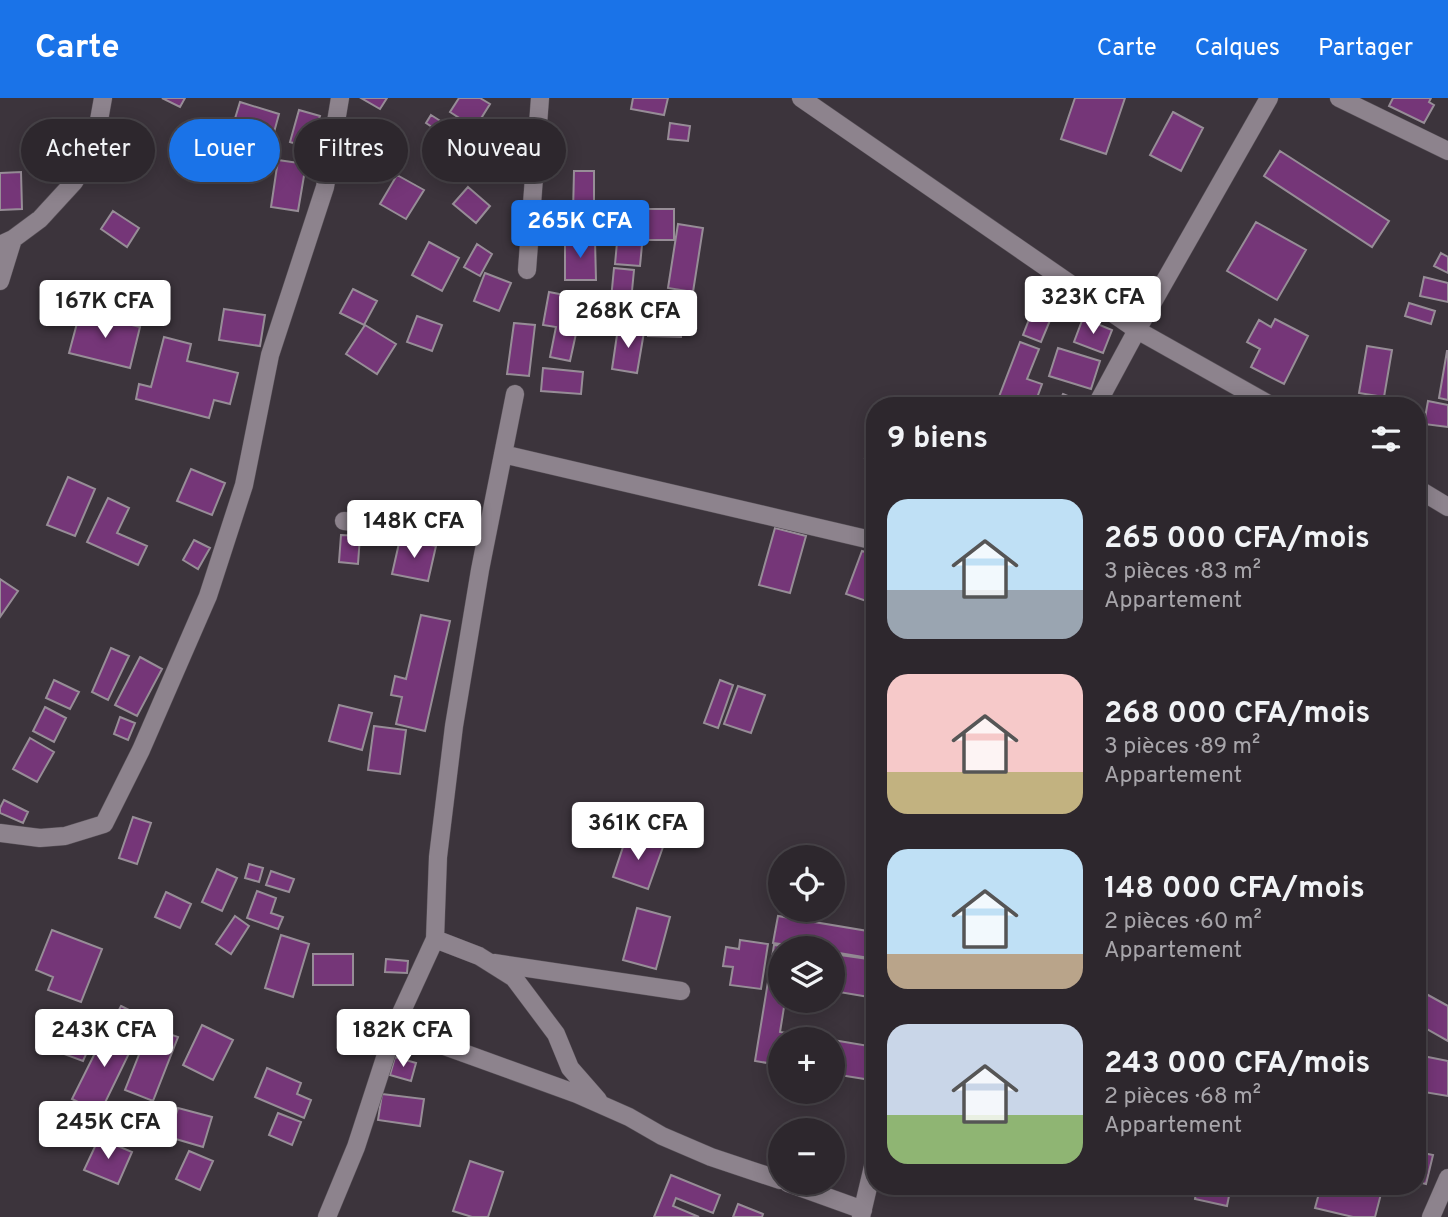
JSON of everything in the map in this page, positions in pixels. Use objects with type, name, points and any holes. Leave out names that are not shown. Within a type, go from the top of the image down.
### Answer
[{"type":"street","points":[[0,281],[6,242],[40,219],[74,182],[94,148],[103,98]]},
{"type":"street","points":[[0,833],[40,838],[65,836],[104,824],[141,750],[208,596],[244,485],[270,355],[325,187],[340,98]]},
{"type":"street","points":[[527,270],[540,98]]},
{"type":"street","points":[[801,98],[1137,330],[1256,397]]},
{"type":"street","points":[[1101,397],[1269,98]]},
{"type":"street","points":[[1339,98],[1448,150]]},
{"type":"street","points":[[327,1217],[356,1146],[396,1024],[435,939],[438,857],[454,726],[486,536],[515,394]]},
{"type":"street","points":[[503,454],[866,539]]},
{"type":"street","points":[[1426,494],[1448,508]]},
{"type":"street","points":[[344,521],[486,536]]},
{"type":"street","points":[[435,939],[479,956],[513,978],[556,1034],[570,1068],[602,1105]]},
{"type":"street","points":[[487,961],[681,991]]},
{"type":"street","points":[[396,1024],[414,1035],[577,1094],[629,1117],[662,1136],[768,1177]]},
{"type":"street","points":[[1431,1217],[1448,1178]]},
{"type":"street","points":[[818,1195],[862,1213],[866,1195]]},
{"type":"building","points":[[162,98],[185,98],[180,107]]},
{"type":"building","points":[[361,98],[387,98],[380,109]]},
{"type":"building","points":[[459,98],[480,98],[490,104],[481,119],[461,119],[450,112]]},
{"type":"building","points":[[633,98],[668,98],[664,115],[631,109]]},
{"type":"building","points":[[1075,98],[1125,98],[1106,154],[1061,139]]},
{"type":"building","points":[[1393,98],[1431,98],[1429,102],[1434,105],[1424,123],[1389,106]]},
{"type":"building","points":[[240,102],[279,114],[278,119],[235,119]]},
{"type":"building","points":[[299,110],[320,116],[319,119],[296,119]]},
{"type":"building","points":[[1173,112],[1203,128],[1181,171],[1150,155]]},
{"type":"building","points":[[670,123],[690,126],[688,141],[668,139]]},
{"type":"building","points":[[294,128],[294,143],[290,142]]},
{"type":"building","points":[[1280,151],[1389,221],[1372,247],[1264,176]]},
{"type":"building","points":[[280,160],[294,162],[294,182],[303,182],[298,211],[271,207],[275,182],[280,182]]},
{"type":"building","points":[[574,171],[594,171],[594,213],[573,213]]},
{"type":"building","points":[[21,172],[22,209],[0,210],[0,173]]},
{"type":"building","points":[[408,181],[424,190],[406,219],[380,204],[393,182]]},
{"type":"building","points":[[468,187],[490,206],[476,223],[453,204]]},
{"type":"building","points":[[636,209],[674,209],[674,240],[637,240]]},
{"type":"building","points":[[113,211],[139,228],[127,247],[101,229]]},
{"type":"building","points":[[1256,222],[1306,250],[1277,300],[1227,271]]},
{"type":"building","points":[[678,224],[703,228],[693,292],[668,288]]},
{"type":"building","points":[[618,232],[643,234],[640,266],[615,264]]},
{"type":"building","points":[[565,240],[595,240],[596,280],[565,280]]},
{"type":"building","points":[[429,242],[459,258],[442,291],[412,275]]},
{"type":"building","points":[[477,244],[492,254],[480,276],[464,267]]},
{"type":"building","points":[[1441,253],[1448,257],[1448,273],[1434,266]]},
{"type":"building","points":[[614,268],[634,270],[629,322],[609,320]]},
{"type":"building","points":[[485,273],[511,283],[499,311],[474,301]]},
{"type":"building","points":[[1424,277],[1448,283],[1448,302],[1420,296]]},
{"type":"building","points":[[353,289],[377,301],[364,325],[340,313]]},
{"type":"building","points":[[549,292],[596,301],[591,323],[579,320],[570,361],[550,357],[556,327],[543,325]]},
{"type":"building","points":[[1037,299],[1056,306],[1041,342],[1023,335]]},
{"type":"building","points":[[1409,303],[1435,311],[1431,324],[1405,316]]},
{"type":"building","points":[[656,307],[682,308],[681,337],[648,336],[648,318],[656,318]]},
{"type":"building","points":[[224,309],[265,315],[260,346],[219,340]]},
{"type":"building","points":[[80,312],[140,327],[130,368],[69,353]]},
{"type":"building","points":[[417,316],[442,325],[432,351],[407,342]]},
{"type":"building","points":[[1083,318],[1112,330],[1103,353],[1074,342]]},
{"type":"building","points":[[1275,319],[1308,336],[1284,384],[1251,367],[1260,349],[1247,342],[1259,320],[1271,327]]},
{"type":"building","points":[[514,323],[535,325],[529,376],[507,374]]},
{"type":"building","points":[[365,325],[396,344],[377,374],[346,354]]},
{"type":"building","points":[[618,328],[644,332],[637,373],[612,369]]},
{"type":"building","points":[[164,337],[191,344],[187,361],[238,373],[230,404],[214,400],[209,418],[136,399],[139,384],[151,387]]},
{"type":"building","points":[[1020,342],[1039,349],[1027,379],[1042,384],[1037,397],[999,397]]},
{"type":"building","points":[[1367,346],[1392,350],[1384,397],[1359,393]]},
{"type":"building","points":[[1058,348],[1100,361],[1091,389],[1049,376]]},
{"type":"building","points":[[1448,351],[1448,400],[1439,398]]},
{"type":"building","points":[[543,368],[583,372],[581,394],[541,391]]},
{"type":"building","points":[[1428,401],[1448,405],[1448,427],[1426,424]]},
{"type":"building","points":[[191,469],[225,483],[212,515],[177,501]]},
{"type":"building","points":[[68,477],[95,489],[75,536],[47,525]]},
{"type":"building","points":[[108,498],[129,508],[117,533],[147,546],[138,565],[87,542]]},
{"type":"building","points":[[775,528],[806,536],[790,593],[759,585]]},
{"type":"building","points":[[341,535],[360,536],[358,564],[339,562]]},
{"type":"building","points":[[400,539],[436,546],[428,581],[392,574]]},
{"type":"building","points":[[194,540],[210,548],[198,569],[183,560]]},
{"type":"building","points":[[862,551],[866,552],[866,601],[846,594]]},
{"type":"building","points":[[0,579],[18,591],[0,617]]},
{"type":"building","points":[[421,615],[450,621],[425,731],[396,724],[402,697],[391,695],[395,676],[406,679]]},
{"type":"building","points":[[111,648],[129,656],[108,700],[92,692]]},
{"type":"building","points":[[140,657],[162,669],[137,716],[115,705]]},
{"type":"building","points":[[54,680],[79,692],[70,709],[46,698]]},
{"type":"building","points":[[720,680],[733,685],[718,728],[704,723]]},
{"type":"building","points":[[738,686],[765,695],[751,733],[724,724]]},
{"type":"building","points":[[339,705],[372,713],[362,750],[329,741]]},
{"type":"building","points":[[45,707],[66,718],[54,742],[33,731]]},
{"type":"building","points":[[120,717],[135,723],[128,740],[114,734]]},
{"type":"building","points":[[374,726],[406,730],[400,774],[368,770]]},
{"type":"building","points":[[30,738],[54,752],[37,782],[13,769]]},
{"type":"building","points":[[4,800],[28,812],[23,823],[0,813]]},
{"type":"building","points":[[133,817],[151,823],[137,864],[119,858]]},
{"type":"building","points":[[627,835],[663,847],[648,889],[613,877]]},
{"type":"building","points":[[249,864],[263,868],[259,882],[245,878]]},
{"type":"building","points":[[217,869],[237,878],[222,911],[202,902]]},
{"type":"building","points":[[271,871],[294,879],[289,892],[266,885]]},
{"type":"building","points":[[257,891],[276,898],[271,913],[283,917],[278,929],[247,918]]},
{"type":"building","points":[[166,892],[191,904],[180,928],[155,917]]},
{"type":"building","points":[[637,908],[670,917],[656,969],[623,960]]},
{"type":"building","points":[[235,916],[249,926],[231,954],[216,944]]},
{"type":"building","points":[[777,922],[814,922],[866,931],[866,958],[845,954],[845,936],[774,936]]},
{"type":"building","points":[[52,930],[102,949],[81,1002],[48,990],[53,977],[36,970]]},
{"type":"building","points":[[281,935],[309,944],[293,997],[265,988]]},
{"type":"building","points":[[740,940],[768,944],[761,989],[730,985],[733,967],[723,966],[726,947],[739,949]]},
{"type":"building","points":[[313,954],[353,954],[353,985],[313,985]]},
{"type":"building","points":[[845,956],[866,959],[866,996],[845,993]]},
{"type":"building","points":[[386,959],[408,961],[407,973],[385,972]]},
{"type":"building","points":[[768,982],[768,1013],[783,1013],[781,1027],[768,1027],[768,1063],[755,1061]]},
{"type":"building","points":[[1426,994],[1448,1006],[1448,1041],[1426,1029]]},
{"type":"building","points":[[121,1006],[145,1018],[138,1033],[113,1021]]},
{"type":"building","points":[[62,1011],[74,1017],[55,1053],[43,1047]]},
{"type":"building","points":[[80,1018],[99,1025],[83,1061],[64,1054]]},
{"type":"building","points":[[109,1025],[136,1039],[100,1113],[72,1099]]},
{"type":"building","points":[[202,1025],[233,1040],[213,1080],[183,1065]]},
{"type":"building","points":[[150,1027],[178,1037],[153,1101],[125,1090]]},
{"type":"building","points":[[845,1042],[866,1046],[866,1079],[845,1076]]},
{"type":"building","points":[[395,1057],[416,1063],[411,1081],[390,1075]]},
{"type":"building","points":[[1426,1057],[1448,1061],[1448,1096],[1426,1092]]},
{"type":"building","points":[[267,1068],[301,1083],[297,1094],[311,1100],[304,1118],[255,1097]]},
{"type":"building","points":[[382,1094],[424,1099],[420,1126],[378,1120]]},
{"type":"building","points":[[178,1108],[212,1117],[203,1147],[169,1137]]},
{"type":"building","points":[[278,1113],[301,1122],[292,1145],[269,1135]]},
{"type":"building","points":[[99,1138],[132,1152],[118,1184],[84,1170]]},
{"type":"building","points":[[189,1151],[213,1161],[200,1190],[176,1179]]},
{"type":"building","points":[[1426,1154],[1433,1155],[1426,1184]]},
{"type":"building","points":[[470,1161],[503,1172],[488,1217],[472,1217],[453,1211]]},
{"type":"building","points":[[671,1175],[720,1195],[713,1213],[676,1198],[673,1206],[699,1217],[654,1217]]},
{"type":"building","points":[[1196,1195],[1229,1195],[1227,1206],[1195,1199]]},
{"type":"building","points":[[1319,1195],[1381,1195],[1375,1217],[1353,1217],[1315,1208]]},
{"type":"building","points":[[738,1204],[763,1214],[762,1217],[733,1217]]}]
